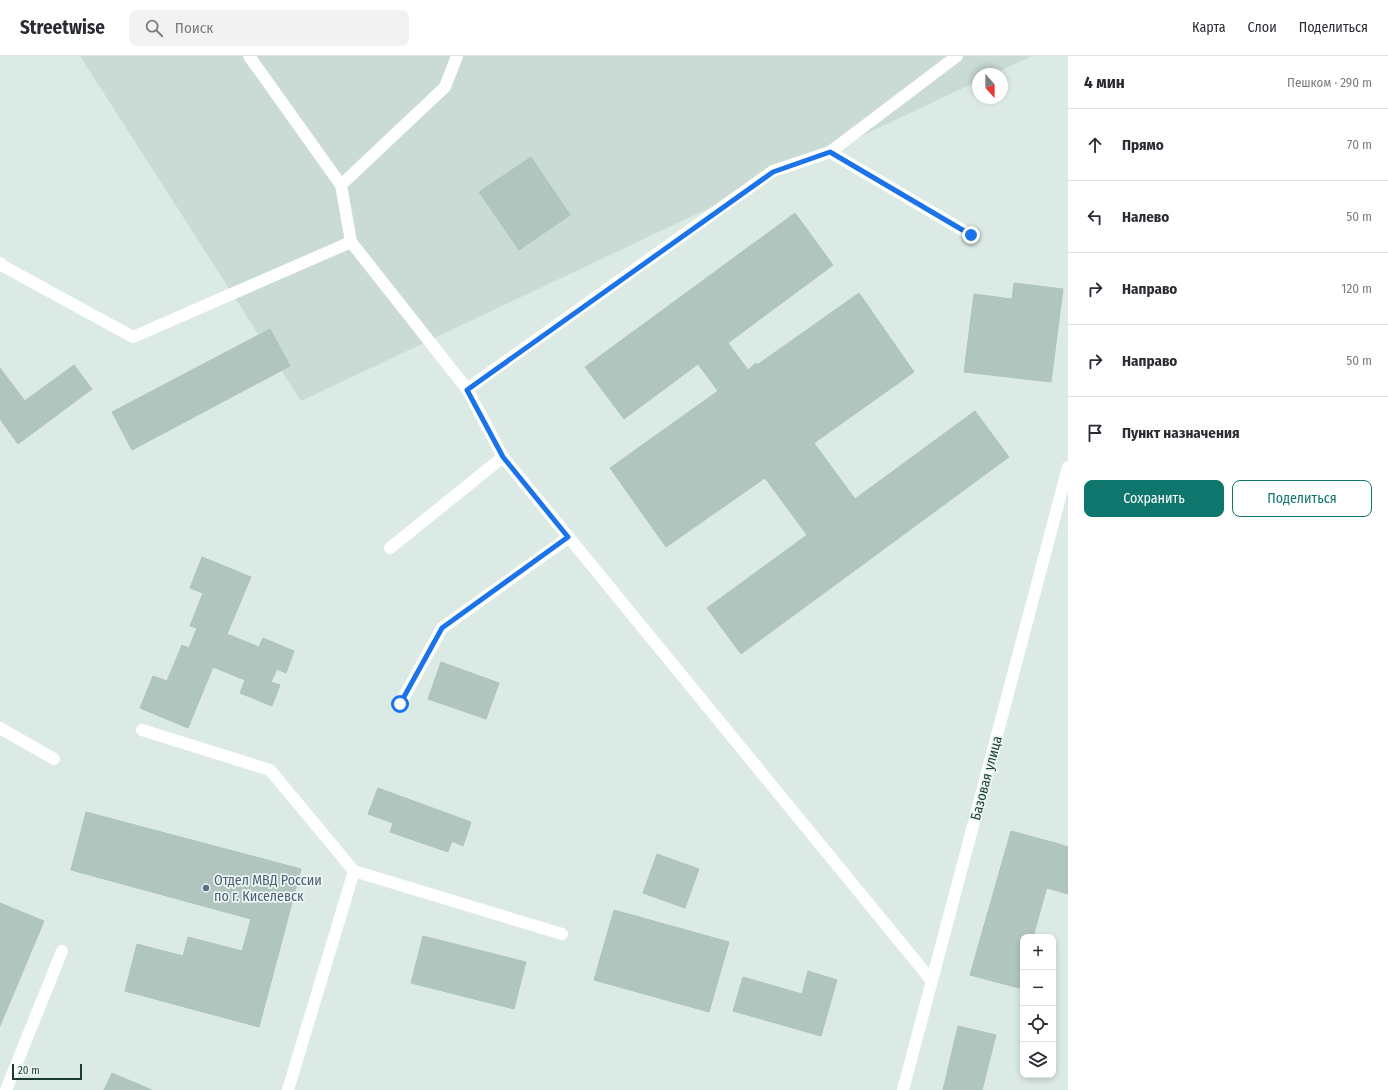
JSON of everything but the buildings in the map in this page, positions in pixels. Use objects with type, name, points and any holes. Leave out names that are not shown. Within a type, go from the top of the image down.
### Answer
[{"type":"street","points":[[249,56],[341,185],[351,242],[467,390],[503,457],[932,981]]},
{"type":"street","points":[[341,185],[445,88],[457,56]]},
{"type":"street","points":[[467,390],[773,172],[830,152],[958,56]]},
{"type":"street","points":[[830,152],[971,235]]},
{"type":"street","points":[[0,262],[3,266],[133,337],[351,242]]},
{"type":"street","points":[[390,548],[503,457]]},
{"type":"street","name":"Базовая улица","points":[[903,1090],[1068,467]]},
{"type":"street","points":[[400,704],[442,628],[568,537]]},
{"type":"street","points":[[0,728],[54,758]]},
{"type":"street","points":[[142,730],[270,770],[354,872],[562,934]]},
{"type":"street","points":[[288,1090],[354,872]]},
{"type":"street","points":[[6,1090],[62,951]]},
{"type":"shaded area","points":[[80,56],[1032,56],[1006,68],[972,68],[972,84],[301,401]]},
{"type":"place","name":"Отдел МВД России по г. Киселевск","points":[[206,888]]},
{"type":"route","points":[[400,704],[442,628],[568,537],[503,457],[467,390],[773,172],[830,152],[971,235]]}]
